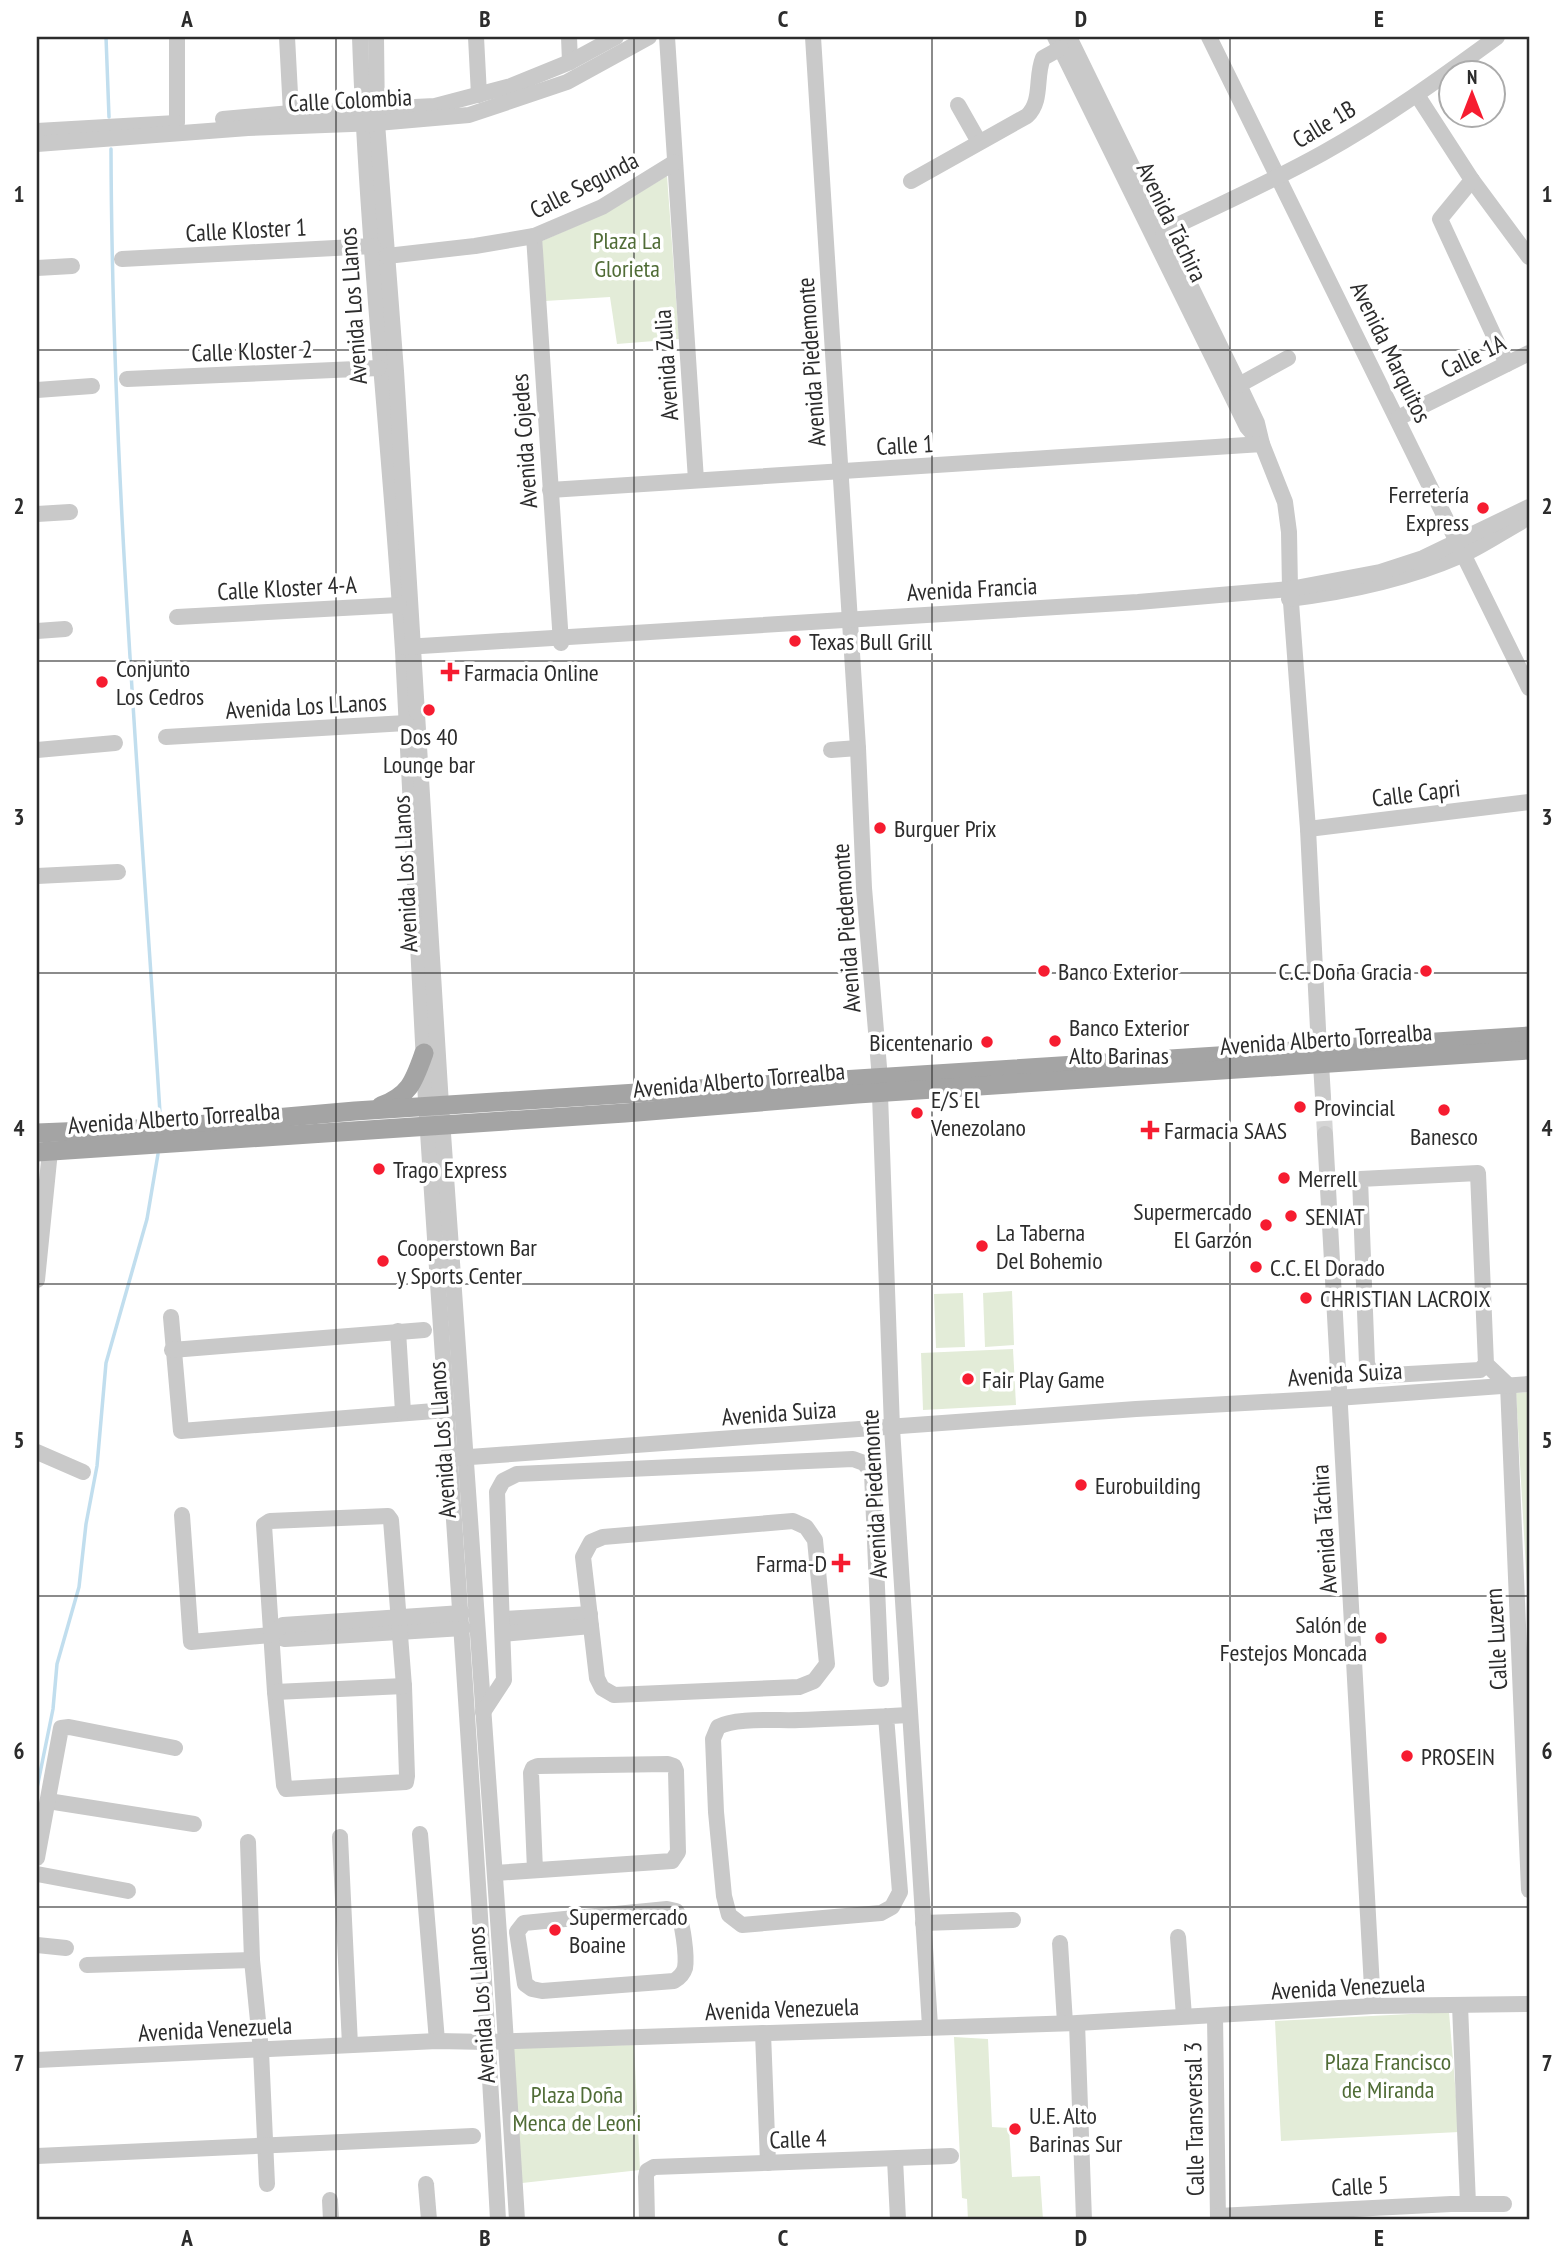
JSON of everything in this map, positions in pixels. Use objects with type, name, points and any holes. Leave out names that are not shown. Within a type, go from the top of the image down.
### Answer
[{"type":"main road","name":"Avenida Alberto Torrealba","points":[[43,1151],[435,1115],[625,1113],[880,1086],[1320,1056],[1529,1036]]},
{"type":"main road","name":"Avenida Alberto Torrealba","points":[[1320,1056],[1529,1050]]},
{"type":"main road","points":[[372,1110],[405,1093],[415,1078],[424,1053]]},
{"type":"main road","name":"Avenida Alberto Torrealba","points":[[37,1133],[161,1128],[372,1110],[435,1115]]},
{"type":"street","points":[[177,37],[178,116]]},
{"type":"street","points":[[287,37],[291,113]]},
{"type":"street","name":"Avenida Los Llanos","points":[[360,37],[387,256],[435,1115],[458,1458],[484,1712],[517,2220]]},
{"type":"street","name":"Avenida Los Llanos","points":[[376,37],[370,117],[373,246],[399,605],[408,652],[406,723],[424,1053],[435,1115],[447,1410],[458,1458],[462,1620],[498,2220]]},
{"type":"street","points":[[476,37],[479,95]]},
{"type":"street","points":[[569,37],[570,62]]},
{"type":"street","name":"Calle Colombia","points":[[37,131],[178,116],[291,113],[370,117],[435,106],[511,86],[570,62],[616,37]]},
{"type":"street","name":"Calle Colombia","points":[[37,144],[370,117],[469,115],[567,82],[649,37]]},
{"type":"street","name":"Avenida Zulia","points":[[667,37],[696,480]]},
{"type":"street","name":"Avenida Piedemonte","points":[[813,37],[858,748],[864,888],[880,1086],[892,1428],[930,2026]]},
{"type":"street","name":"Avenida Marquitos","points":[[1209,37],[1529,688]]},
{"type":"street","name":"Calle 1B","points":[[1163,232],[1279,177],[1326,151],[1417,95],[1497,37]]},
{"type":"street","points":[[911,181],[1027,116],[1037,105],[1037,76],[1043,58],[1062,41],[1163,232],[1239,385],[1252,425],[1285,502],[1289,532],[1290,594],[1308,829],[1323,1097]]},
{"type":"street","name":"Avenida Táchira","points":[[1062,41],[1252,425]]},
{"type":"street","points":[[1417,95],[1472,180],[1529,257]]},
{"type":"street","points":[[958,105],[979,142]]},
{"type":"street","name":"Calle Segunda","points":[[387,256],[534,236],[602,207],[675,162]]},
{"type":"street","points":[[1472,180],[1440,219],[1507,364]]},
{"type":"street","name":"Avenida Cojedes","points":[[534,236],[561,640]]},
{"type":"street","name":"Calle Kloster 1","points":[[122,259],[373,246]]},
{"type":"street","points":[[37,268],[72,266]]},
{"type":"street","name":"Calle 1A","points":[[1398,418],[1529,353]]},
{"type":"street","points":[[1239,385],[1288,358]]},
{"type":"street","name":"Calle Kloster 2","points":[[127,379],[380,368]]},
{"type":"street","points":[[37,390],[92,386]]},
{"type":"street","name":"Calle 1","points":[[550,490],[1262,444]]},
{"type":"street","name":"Avenida Francia","points":[[408,652],[1366,587],[1423,571],[1529,507]]},
{"type":"street","points":[[37,514],[70,512]]},
{"type":"street","name":"Avenida Francia","points":[[1460,548],[1529,518]]},
{"type":"street","name":"Calle Kloster 4-A","points":[[177,617],[399,605]]},
{"type":"street","points":[[37,631],[65,629]]},
{"type":"street","name":"Avenida Los LLanos","points":[[166,737],[406,723]]},
{"type":"street","points":[[37,750],[115,743]]},
{"type":"street","points":[[831,750],[858,748]]},
{"type":"street","name":"Calle Capri","points":[[1308,829],[1529,802]]},
{"type":"street","points":[[37,876],[118,872]]},
{"type":"street","name":"Avenida Táchira","points":[[1325,1134],[1373,2006]]},
{"type":"street","points":[[37,1280],[43,1151]]},
{"type":"street","points":[[1486,1364],[1480,1370],[1373,1376],[1367,1364],[1360,1179],[1478,1173],[1486,1364],[1508,1385]]},
{"type":"street","points":[[171,1317],[181,1431],[447,1410]]},
{"type":"street","points":[[172,1350],[424,1330]]},
{"type":"street","points":[[398,1331],[403,1412]]},
{"type":"street","name":"Avenida Suiza","points":[[458,1458],[1136,1409],[1529,1384]]},
{"type":"street","name":"Calle Luzern","points":[[1508,1385],[1522,1596],[1529,1890]]},
{"type":"street","points":[[639,1446],[641,1469]]},
{"type":"street","points":[[37,1452],[83,1472]]},
{"type":"street","points":[[484,1712],[504,1680],[497,1492],[503,1481],[517,1474],[853,1458],[864,1463],[872,1473],[881,1679]]},
{"type":"street","points":[[182,1515],[191,1642],[271,1635],[283,1625],[400,1624],[462,1620]]},
{"type":"street","points":[[388,1516],[391,1520],[400,1624],[406,1782],[286,1789],[275,1692],[264,1525],[270,1521],[388,1516]]},
{"type":"street","points":[[793,1521],[806,1527],[815,1540],[827,1664],[814,1681],[799,1687],[614,1695],[602,1688],[597,1678],[590,1620],[583,1558],[588,1546],[599,1538],[793,1521]]},
{"type":"street","points":[[503,1626],[590,1620]]},
{"type":"street","points":[[275,1692],[404,1686]]},
{"type":"street","points":[[886,1716],[900,1892],[896,1902],[885,1912],[868,1915],[742,1925],[733,1919],[727,1910],[724,1896],[716,1812],[713,1739],[718,1727],[730,1722],[909,1715]]},
{"type":"street","points":[[37,1858],[61,1728],[69,1727],[175,1748]]},
{"type":"street","points":[[495,1873],[671,1861],[676,1858],[678,1852],[674,1766],[533,1768],[535,1870]]},
{"type":"street","points":[[48,1801],[194,1824]]},
{"type":"street","points":[[420,1834],[437,2041]]},
{"type":"street","points":[[340,1837],[350,2045]]},
{"type":"street","points":[[248,1842],[252,1960],[261,2051],[267,2184]]},
{"type":"street","points":[[37,1874],[128,1891]]},
{"type":"street","points":[[667,1909],[676,1911],[680,1917],[685,1966],[681,1976],[674,1981],[537,1991],[525,1983],[520,1961],[517,1931],[527,1922],[667,1909]]},
{"type":"street","points":[[923,1923],[1013,1920]]},
{"type":"street","points":[[1178,1937],[1184,2016]]},
{"type":"street","points":[[1060,1943],[1071,2023],[1083,2220]]},
{"type":"street","points":[[37,1945],[66,1948]]},
{"type":"street","points":[[87,1965],[252,1960]]},
{"type":"street","points":[[501,1963],[520,1961]]},
{"type":"street","name":"Avenida Venezuela","points":[[37,2060],[437,2041],[488,2042],[1071,2023],[1373,2006],[1529,2004]]},
{"type":"street","points":[[1460,2005],[1468,2204]]},
{"type":"street","name":"Calle Transversal 3","points":[[1215,2016],[1218,2218]]},
{"type":"street","points":[[762,2033],[768,2163]]},
{"type":"street","points":[[37,2156],[473,2136]]},
{"type":"street","name":"Calle 4","points":[[647,2220],[647,2171],[654,2167],[951,2156]]},
{"type":"street","points":[[895,2159],[898,2220]]},
{"type":"street","points":[[426,2185],[429,2220]]},
{"type":"street","points":[[330,2200],[331,2220]]},
{"type":"street","name":"Calle 5","points":[[1218,2218],[1504,2204]]},
{"type":"green space","name":"Plaza La Glorieta","points":[[667,176],[679,339],[617,344],[610,297],[545,301],[542,241],[606,213]]},
{"type":"green space","points":[[1012,1291],[1014,1345],[985,1347],[983,1293]]},
{"type":"green space","points":[[963,1293],[965,1347],[936,1348],[934,1294]]},
{"type":"green space","name":"Fair Play Game","points":[[1013,1349],[1016,1405],[923,1410],[921,1353]]},
{"type":"green space","points":[[1529,1392],[1529,1587],[1527,1587],[1516,1393]]},
{"type":"green space","name":"Plaza Francisco de Miranda","points":[[1449,2012],[1459,2132],[1281,2141],[1275,2021]]},
{"type":"green space","points":[[954,2037],[988,2039],[992,2127],[1009,2128],[1012,2177],[1040,2176],[1043,2220],[968,2220],[967,2199],[962,2198]]},
{"type":"green space","name":"Plaza Doña Menca de Leoni","points":[[634,2045],[640,2170],[522,2183],[513,2047]]},
{"type":"waterway","points":[[106,37],[109,117]]},
{"type":"waterway","points":[[111,149],[116,390],[122,511],[160,1113]]},
{"type":"waterway","points":[[37,1788],[53,1709],[57,1664],[79,1587],[86,1524],[97,1466],[106,1363],[147,1219],[158,1154]]},
{"type":"tunnel","points":[[1323,1097],[1325,1134]]},
{"type":"place","name":"Ferretería Express","points":[[1483,508]]},
{"type":"place","name":"Texas Bull Grill","points":[[795,641]]},
{"type":"place","name":"Farmacia Online","points":[[450,672]]},
{"type":"place","name":"Conjunto Los Cedros","points":[[102,682]]},
{"type":"place","name":"Dos 40 Lounge bar","points":[[429,710]]},
{"type":"place","name":"Burguer Prix","points":[[880,828]]},
{"type":"place","name":"Banco Exterior","points":[[1044,971]]},
{"type":"place","name":"C.C. Doña Gracia","points":[[1426,971]]},
{"type":"place","name":"Banco Exterior Alto Barinas","points":[[1055,1041]]},
{"type":"place","name":"Bicentenario","points":[[987,1042]]},
{"type":"place","name":"Provincial","points":[[1300,1107]]},
{"type":"place","name":"Banesco","points":[[1444,1110]]},
{"type":"place","name":"E/S El Venezolano","points":[[917,1113]]},
{"type":"place","name":"Farmacia SAAS","points":[[1150,1130]]},
{"type":"place","name":"Trago Express","points":[[379,1169]]},
{"type":"place","name":"Merrell","points":[[1284,1178]]},
{"type":"place","name":"SENIAT","points":[[1291,1216]]},
{"type":"place","name":"Supermercado El Garzón","points":[[1266,1225]]},
{"type":"place","name":"La Taberna Del Bohemio","points":[[982,1246]]},
{"type":"place","name":"Cooperstown Bar y Sports Center","points":[[383,1261]]},
{"type":"place","name":"C.C. El Dorado","points":[[1256,1267]]},
{"type":"place","name":"CHRISTIAN LACROIX","points":[[1306,1298]]},
{"type":"place","name":"Fair Play Game","points":[[968,1379]]},
{"type":"place","name":"Eurobuilding","points":[[1081,1485]]},
{"type":"place","name":"Farma-D","points":[[841,1563]]},
{"type":"place","name":"Salón de Festejos Moncada","points":[[1381,1638]]},
{"type":"place","name":"PROSEIN","points":[[1407,1756]]},
{"type":"place","name":"Supermercado Boaine","points":[[555,1930]]},
{"type":"place","name":"U.E. Alto Barinas Sur","points":[[1015,2129]]}]
